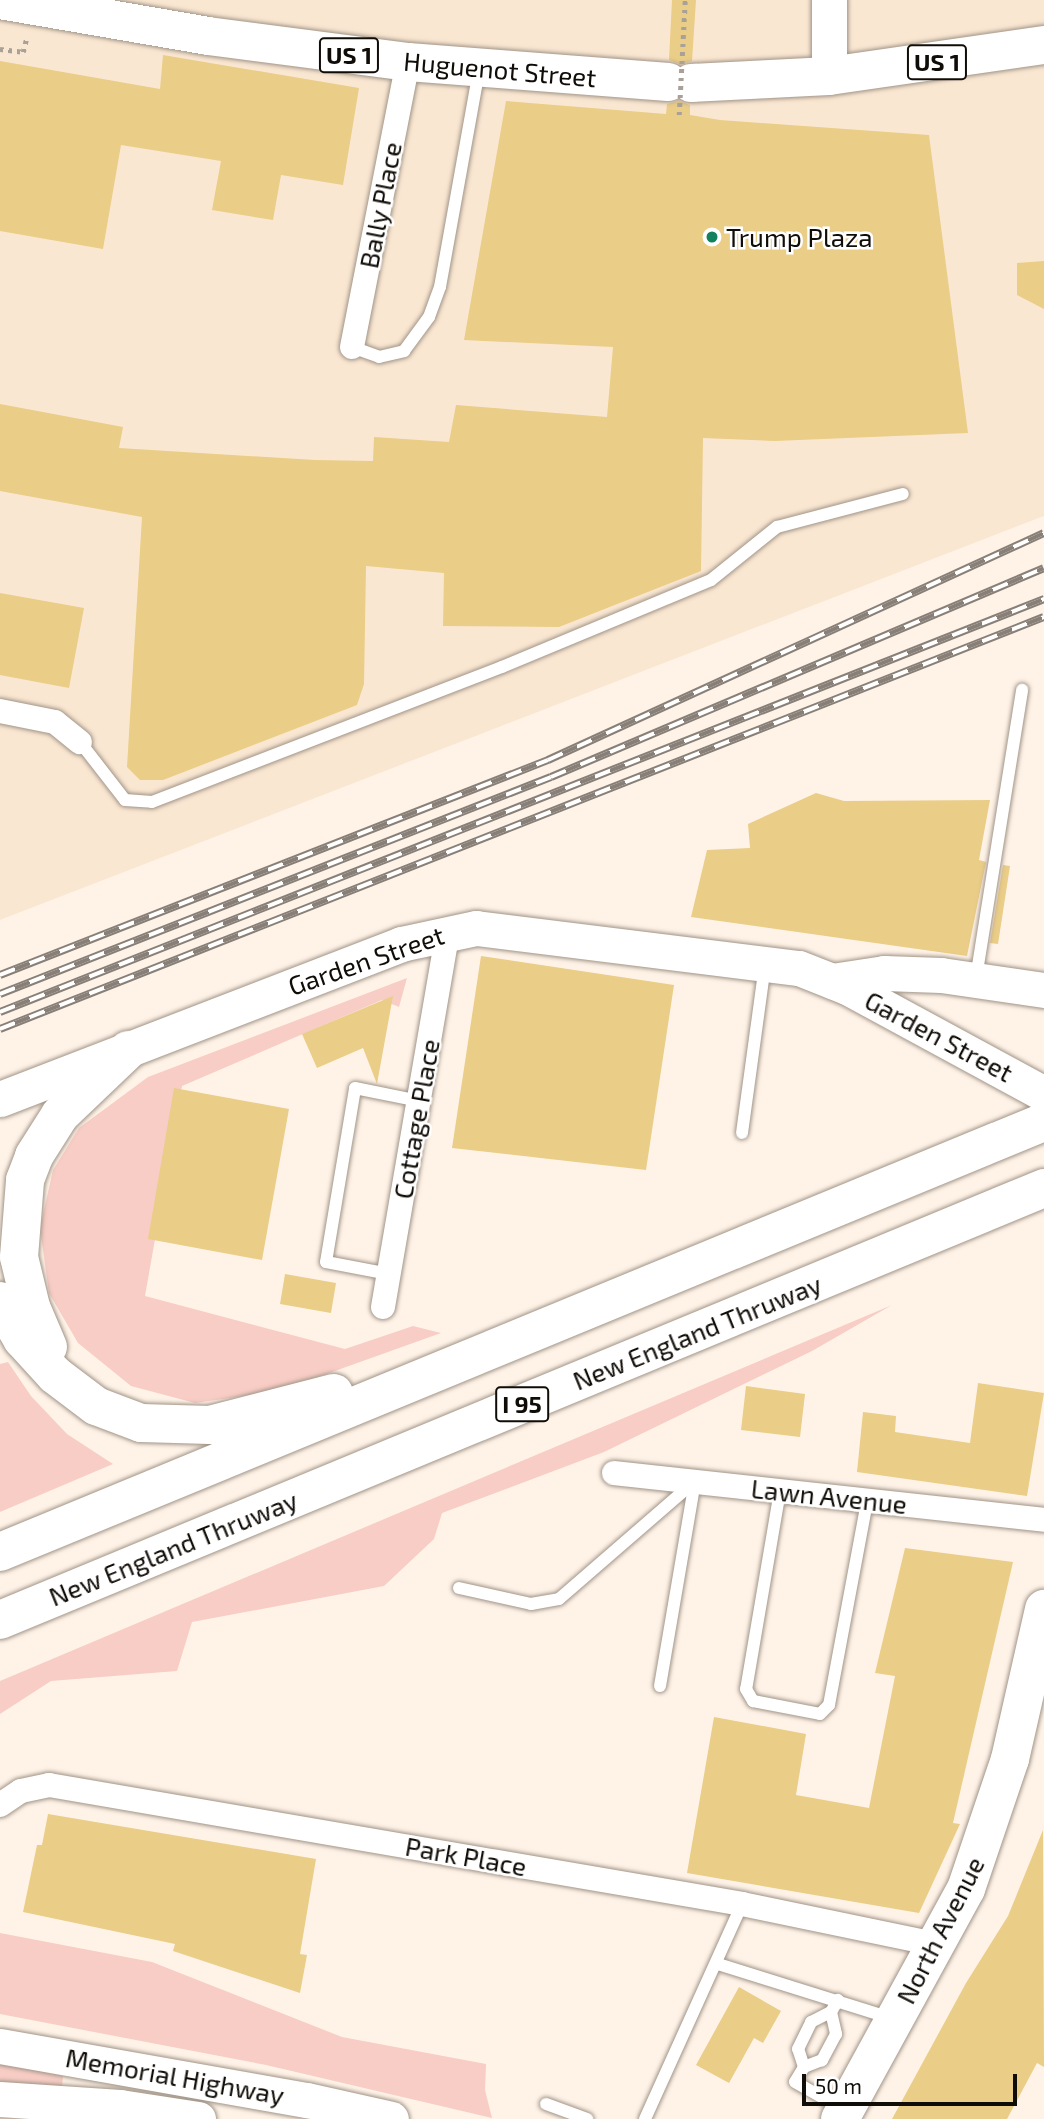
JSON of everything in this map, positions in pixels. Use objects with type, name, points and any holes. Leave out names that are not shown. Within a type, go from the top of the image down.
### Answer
[{"type":"main road","points":[[829,0],[829,76]]},
{"type":"main road","name":"Huguenot Street","points":[[23,10],[408,62],[679,93],[829,76],[1044,45]]},
{"type":"main road","name":"Garden Street","points":[[0,1099],[401,944],[448,931],[507,929],[765,962],[832,981],[975,1053],[1044,1094]]},
{"type":"main road","name":"Garden Street","points":[[832,981],[884,973],[975,978],[1044,990]]},
{"type":"main road","points":[[74,1391],[43,1336],[24,1283],[19,1257],[20,1207],[25,1180],[47,1133],[128,1050]]},
{"type":"main road","name":"I 95","points":[[0,1552],[1044,1122]]},
{"type":"main road","name":"New England Thruway","points":[[0,1619],[1044,1188]]},
{"type":"main road","points":[[0,1301],[22,1339],[74,1391],[119,1417],[186,1427],[239,1419],[495,1349]]},
{"type":"main road","name":"North Avenue","points":[[842,2115],[966,1889],[991,1824],[1038,1664],[1044,1609]]},
{"type":"main road","name":"Memorial Highway","points":[[0,2046],[307,2099],[391,2119]]},
{"type":"main road","name":"Memorial Highway","points":[[0,2099],[120,2107],[198,2119]]},
{"type":"street","name":"Bally Place","points":[[352,347],[408,62]]},
{"type":"street","points":[[0,711],[55,722],[80,742]]},
{"type":"street","name":"Cottage Place","points":[[383,1307],[448,931]]},
{"type":"street","name":"Lawn Avenue","points":[[614,1474],[1044,1520]]},
{"type":"street","name":"Park Place","points":[[0,1805],[21,1791],[49,1785],[743,1903],[934,1944]]},
{"type":"lane","points":[[352,347],[379,357],[404,351],[429,317],[440,287],[479,70]]},
{"type":"lane","points":[[80,742],[125,800],[152,802],[502,667],[711,580],[777,527],[904,494]]},
{"type":"lane","points":[[975,978],[1021,690]]},
{"type":"lane","points":[[742,1133],[765,962]]},
{"type":"lane","points":[[389,1274],[326,1262],[355,1088],[419,1101]]},
{"type":"lane","points":[[460,1588],[531,1604],[559,1598],[695,1482]]},
{"type":"lane","points":[[660,1686],[695,1482]]},
{"type":"lane","points":[[780,1491],[746,1689],[753,1701],[820,1714],[830,1705],[867,1500]]},
{"type":"lane","points":[[645,2119],[718,1964],[743,1903]]},
{"type":"lane","points":[[718,1964],[894,2020]]},
{"type":"lane","points":[[804,2067],[798,2049],[811,2022],[831,2012],[838,2000]]},
{"type":"lane","points":[[831,2012],[836,2034],[822,2060],[804,2067],[795,2082],[842,2115]]},
{"type":"lane","points":[[546,2104],[587,2119]]},
{"type":"path","points":[[679,93],[685,0]]},
{"type":"path","points":[[0,48],[23,52],[23,10]]},
{"type":"shaded area","points":[[0,0],[1044,0],[1044,516],[0,920]]},
{"type":"shaded area","points":[[407,978],[399,1007],[382,1000],[182,1086],[145,1296],[345,1349],[413,1326],[441,1333],[279,1391],[195,1403],[131,1386],[78,1343],[49,1293],[40,1228],[53,1170],[79,1128],[148,1077]]},
{"type":"shaded area","points":[[892,1305],[812,1351],[604,1452],[442,1513],[434,1539],[384,1586],[192,1622],[177,1671],[51,1681],[0,1714],[0,1681]]},
{"type":"shaded area","points":[[8,1362],[31,1396],[67,1434],[113,1464],[0,1512],[0,1364]]},
{"type":"shaded area","points":[[0,1933],[152,1962],[342,2037],[486,2064],[485,2090],[492,2118],[266,2065],[0,2014]]},
{"type":"shaded area","points":[[0,2063],[63,2076],[62,2087],[0,2082]]},
{"type":"building","points":[[672,0],[696,0],[692,61],[680,64],[669,60]]},
{"type":"building","points":[[163,55],[359,88],[343,185],[281,175],[273,220],[212,210],[221,161],[121,145],[103,249],[0,231],[0,61],[160,89]]},
{"type":"building","points":[[506,101],[666,114],[667,104],[679,101],[690,105],[690,115],[720,120],[929,135],[968,433],[775,441],[703,438],[701,571],[559,627],[443,626],[444,573],[366,566],[364,684],[357,705],[163,780],[140,780],[127,767],[142,517],[0,491],[0,404],[123,427],[119,448],[315,460],[373,461],[374,437],[449,442],[456,405],[607,417],[613,347],[464,340]]},
{"type":"building","points":[[1044,261],[1044,309],[1017,295],[1017,263]]},
{"type":"building","points":[[0,593],[84,608],[69,688],[0,675]]},
{"type":"building","points":[[816,793],[844,801],[990,800],[979,860],[986,862],[967,956],[691,917],[707,850],[750,848],[748,824]]},
{"type":"building","points":[[1003,865],[1010,866],[998,944],[990,943]]},
{"type":"building","points":[[481,956],[674,985],[646,1170],[452,1148]]},
{"type":"building","points":[[393,996],[377,1084],[363,1048],[317,1068],[302,1034]]},
{"type":"building","points":[[174,1088],[289,1109],[262,1260],[148,1239]]},
{"type":"building","points":[[285,1274],[336,1283],[331,1313],[280,1304]]},
{"type":"building","points":[[978,1383],[1044,1393],[1027,1496],[857,1472],[863,1412],[896,1416],[895,1432],[970,1443]]},
{"type":"building","points":[[746,1386],[805,1394],[800,1437],[741,1430]]},
{"type":"building","points":[[905,1548],[1013,1562],[953,1823],[960,1824],[919,1913],[687,1873],[714,1717],[806,1734],[796,1795],[869,1808],[895,1676],[875,1673]]},
{"type":"building","points":[[48,1814],[316,1859],[300,1954],[307,1955],[300,1993],[173,1951],[175,1944],[23,1912],[37,1845],[42,1845]]},
{"type":"building","points":[[1043,1830],[1044,2067],[1037,2063],[1007,2119],[892,2119],[966,1983],[1008,1916]]},
{"type":"building","points":[[739,1987],[781,2011],[763,2043],[754,2038],[729,2083],[696,2065]]},
{"type":"railway","points":[[0,975],[548,760],[1044,533]]},
{"type":"railway","points":[[0,994],[551,777],[1044,568]]},
{"type":"railway","points":[[0,1012],[1044,599]]},
{"type":"railway","points":[[0,1029],[1044,617]]},
{"type":"place","name":"Trump Plaza","points":[[712,237]]}]
